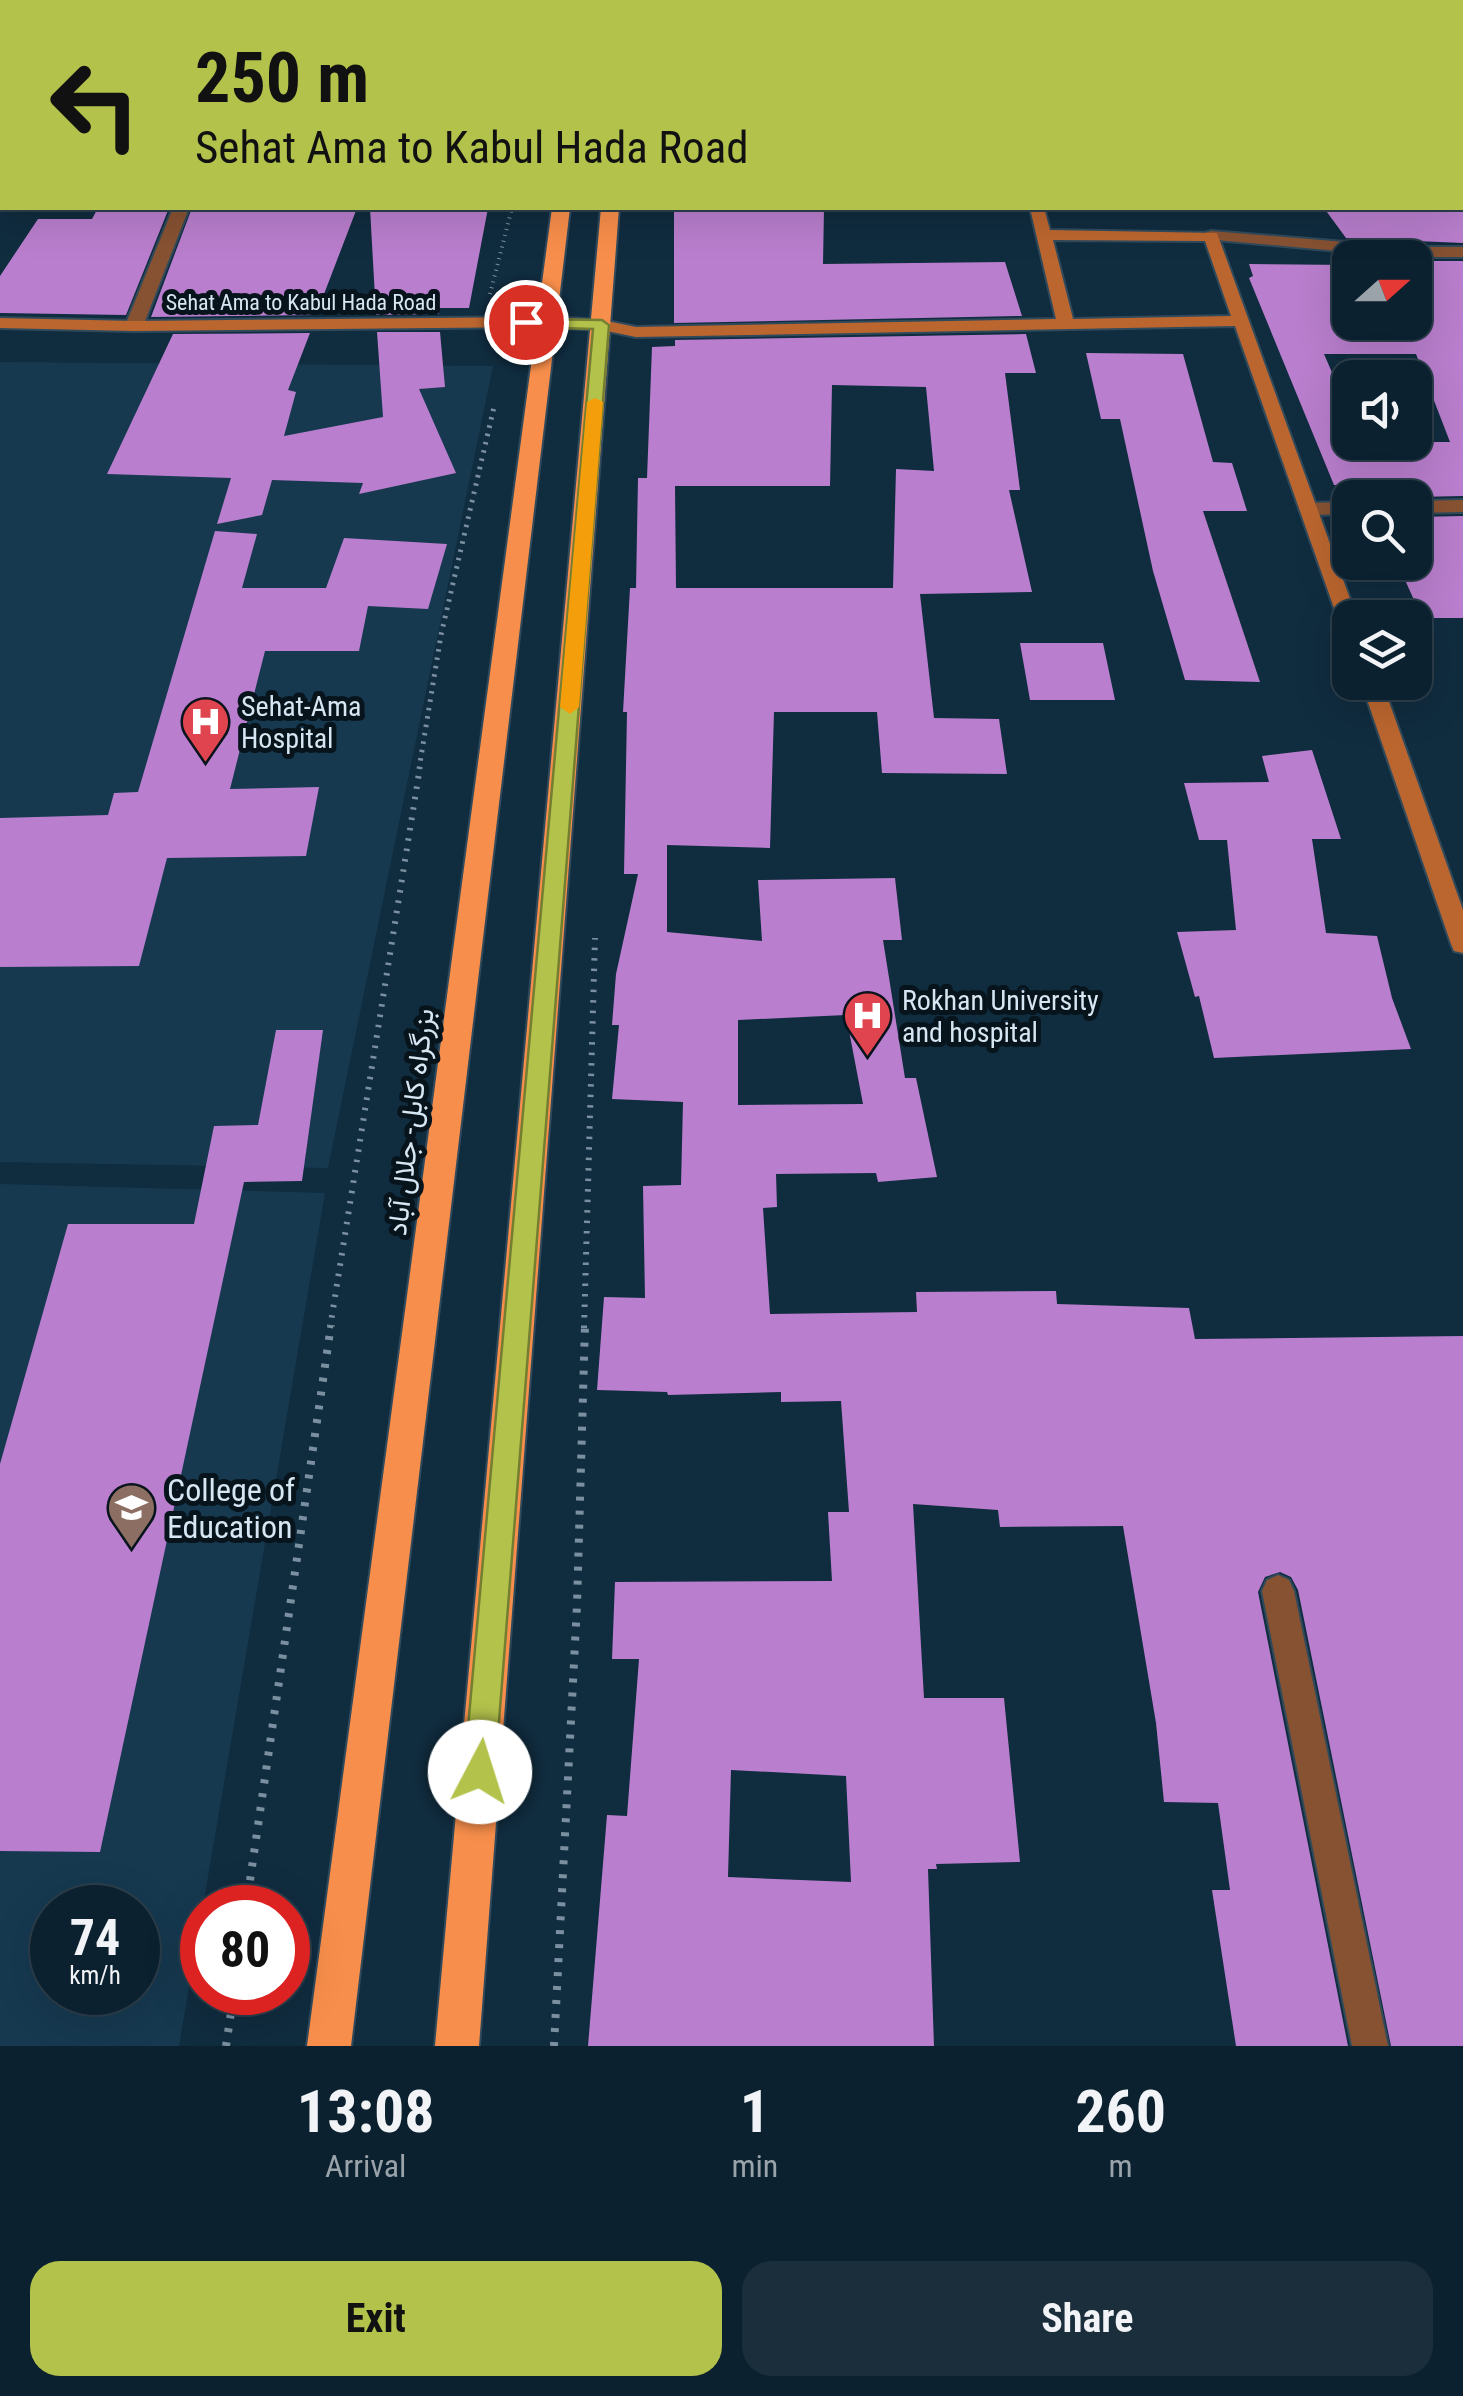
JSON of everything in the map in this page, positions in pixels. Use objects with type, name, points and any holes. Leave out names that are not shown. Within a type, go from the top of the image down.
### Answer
[{"type":"highway","name":"بزرگراه کابل- جلال آباد","points":[[328,2046],[561,210]]},
{"type":"highway","points":[[457,2046],[610,210]]},
{"type":"street","points":[[134,326],[180,210]]},
{"type":"street","points":[[1038,210],[1066,325]]},
{"type":"street","points":[[1044,235],[1212,236],[1405,252],[1463,252]]},
{"type":"street","points":[[1212,236],[1341,600]]},
{"type":"street","name":"Sehat Ama to Kabul Hada Road","points":[[0,323],[134,326],[547,322],[602,325],[636,332],[1242,321]]},
{"type":"street","points":[[1432,507],[1463,506]]},
{"type":"street","points":[[1309,509],[1332,508]]},
{"type":"street","points":[[1376,700],[1463,944]]},
{"type":"street","points":[[1278,1592],[1370,2046]]},
{"type":"path","points":[[249,1885],[346,1214],[441,636],[495,402]]},
{"type":"path","points":[[554,2046],[577,1604],[596,926]]},
{"type":"path","points":[[226,2046],[231,2015]]},
{"type":"shaded area","name":"Sehat-Ama Hospital","points":[[0,362],[493,366],[328,1168],[0,1162]]},
{"type":"shaded area","name":"College of Education","points":[[0,1184],[325,1193],[207,1885],[180,1885],[180,2015],[184,2015],[179,2046],[0,2046]]},
{"type":"building","points":[[97,210],[168,210],[126,315],[0,313],[0,276],[38,219],[92,219]]},
{"type":"building","points":[[191,210],[356,210],[316,315],[151,317]]},
{"type":"building","points":[[370,210],[488,210],[469,308],[438,308],[439,314],[376,315]]},
{"type":"building","points":[[674,210],[824,210],[823,264],[1005,262],[1022,316],[674,323]]},
{"type":"building","points":[[1325,210],[1463,210],[1463,243],[1346,238]]},
{"type":"building","points":[[1432,261],[1463,261],[1463,496],[1432,497],[1432,480],[1332,480],[1249,278],[1253,276],[1249,264],[1332,265],[1332,340],[1432,340]]},
{"type":"building","points":[[377,332],[440,332],[445,387],[419,389],[456,473],[359,494],[363,483],[272,480],[262,515],[217,524],[231,478],[107,474],[173,334],[310,333],[288,390],[296,392],[284,436],[383,417]]},
{"type":"building","points":[[1026,334],[1036,373],[1005,373],[1020,490],[1009,490],[1032,592],[920,594],[934,718],[999,719],[1007,774],[882,773],[877,712],[774,712],[770,848],[667,845],[667,932],[762,941],[758,880],[895,878],[902,940],[883,940],[905,1078],[916,1078],[937,1177],[878,1182],[876,1173],[776,1174],[777,1207],[763,1208],[770,1314],[917,1312],[916,1292],[1056,1291],[1057,1304],[1189,1308],[1195,1339],[1463,1336],[1463,2046],[1391,2046],[1298,1590],[1291,1577],[1280,1572],[1265,1577],[1258,1592],[1348,2046],[1236,2046],[1212,1890],[1230,1890],[1218,1803],[1164,1802],[1156,1723],[1123,1526],[1000,1527],[998,1510],[913,1504],[924,1698],[1004,1698],[1020,1862],[936,1864],[937,1869],[928,1869],[934,2046],[588,2046],[607,1815],[627,1816],[639,1659],[612,1659],[615,1582],[832,1581],[828,1512],[849,1512],[841,1401],[781,1402],[781,1392],[668,1395],[597,1390],[604,1297],[645,1298],[643,1186],[681,1185],[683,1102],[612,1099],[619,1025],[612,1025],[616,974],[638,874],[624,874],[627,712],[623,712],[630,588],[636,588],[638,478],[647,478],[652,347],[675,346],[675,340]],"holes":[[[832,385],[926,387],[934,471],[896,469],[893,588],[676,588],[675,486],[830,486]],[[846,1015],[863,1104],[738,1105],[738,1020]],[[731,1770],[846,1776],[851,1882],[728,1877]]]},
{"type":"building","points":[[1086,353],[1183,354],[1213,462],[1232,463],[1247,511],[1203,511],[1260,682],[1185,680],[1153,571],[1120,419],[1101,419]]},
{"type":"building","points":[[1463,516],[1463,618],[1432,618],[1432,600],[1414,600],[1405,580],[1432,580],[1432,517]]},
{"type":"building","points":[[215,531],[257,534],[242,588],[326,588],[344,538],[447,544],[428,609],[368,606],[359,651],[265,651],[230,789],[319,787],[306,856],[167,858],[139,966],[0,967],[0,818],[108,815],[114,793],[138,792]]},
{"type":"building","points":[[1020,643],[1103,643],[1115,700],[1030,700]]},
{"type":"building","points":[[1312,750],[1341,839],[1312,839],[1326,933],[1377,936],[1392,998],[1411,1049],[1214,1058],[1199,996],[1195,997],[1177,932],[1236,930],[1227,840],[1199,840],[1184,783],[1269,782],[1262,756]]},
{"type":"building","points":[[276,1030],[323,1030],[302,1181],[244,1182],[100,1852],[0,1851],[0,1464],[68,1224],[194,1224],[214,1126],[258,1125]]},
{"type":"slow traffic","points":[[570,707],[595,402]]},
{"type":"place","name":"Sehat-Ama Hospital","points":[[206,764]]},
{"type":"place","name":"Rokhan University and hospital","points":[[867,1058]]},
{"type":"place","name":"College of Education","points":[[132,1550]]},
{"type":"route","points":[[480,1772],[602,325],[526,322]]}]
